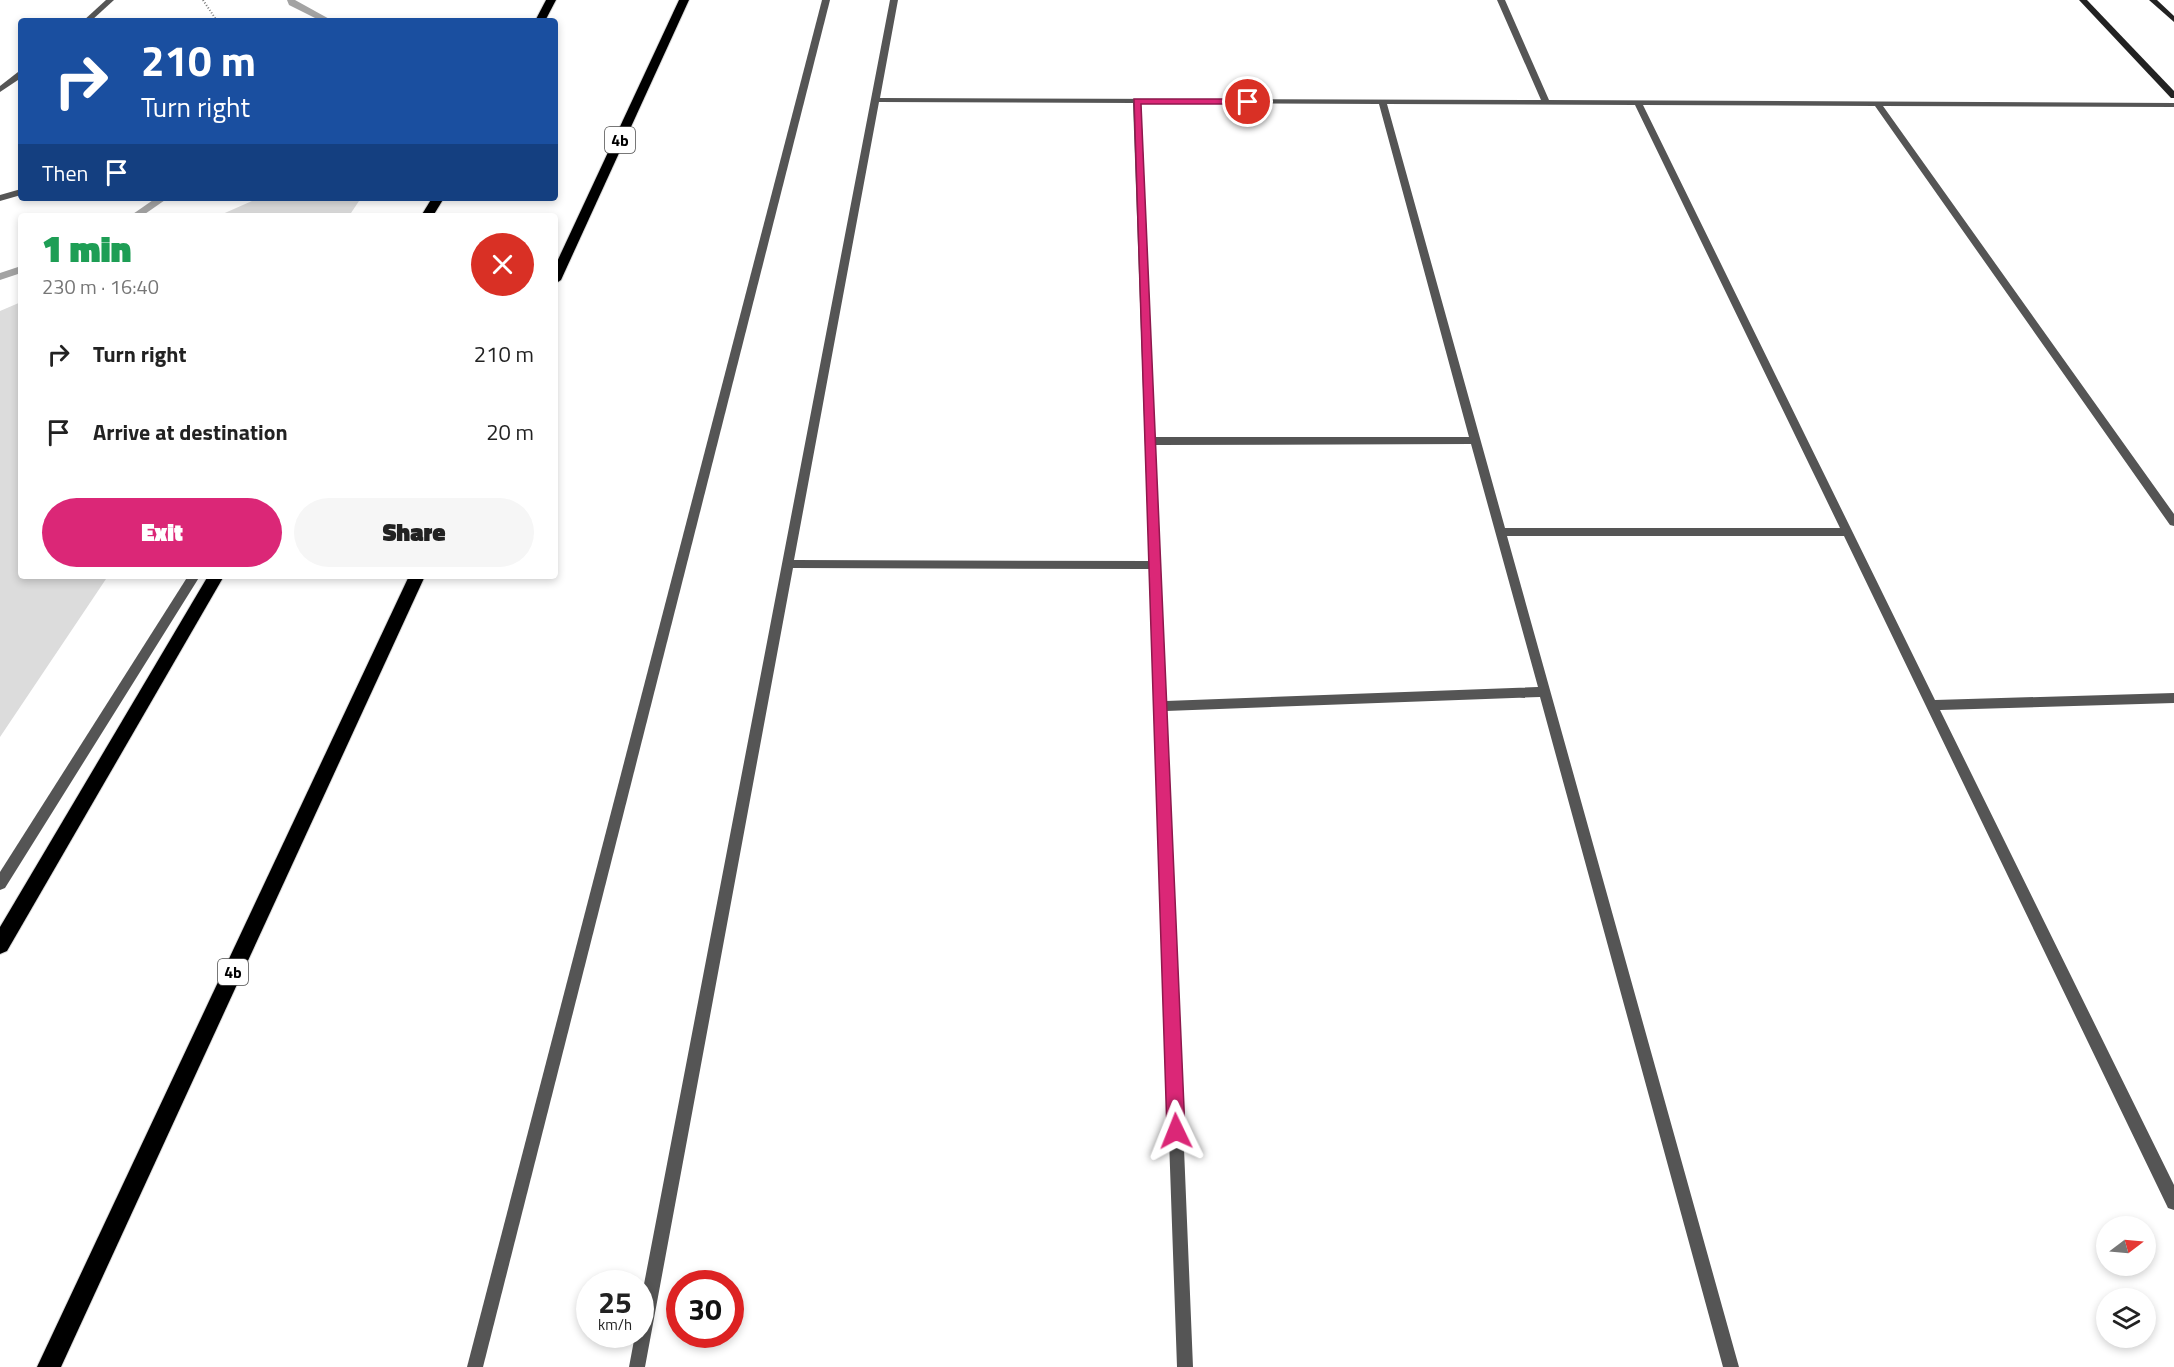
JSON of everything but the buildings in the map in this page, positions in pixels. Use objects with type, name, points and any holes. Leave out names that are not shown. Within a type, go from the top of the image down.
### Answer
[{"type":"highway","points":[[542,18],[551,0]]},
{"type":"highway","name":"4b","points":[[558,273],[684,0]]},
{"type":"highway","points":[[0,945],[214,579]]},
{"type":"highway","name":"4b","points":[[49,1367],[416,579]]},
{"type":"main road","points":[[2083,0],[2174,96]]},
{"type":"main road","points":[[2153,0],[2174,20]]},
{"type":"street","points":[[90,18],[110,0]]},
{"type":"street","points":[[475,1367],[826,0]]},
{"type":"street","points":[[637,1367],[894,0]]},
{"type":"street","points":[[1501,0],[1546,103]]},
{"type":"street","points":[[0,90],[18,76]]},
{"type":"street","points":[[875,100],[2174,105]]},
{"type":"street","points":[[1137,101],[1185,1367]]},
{"type":"street","points":[[1383,102],[1731,1367]]},
{"type":"street","points":[[1638,103],[2174,1202]]},
{"type":"street","points":[[1877,104],[2174,522]]},
{"type":"street","points":[[0,198],[18,193]]},
{"type":"street","points":[[1150,441],[1476,440]]},
{"type":"street","points":[[1502,532],[1847,532]]},
{"type":"street","points":[[788,564],[1154,565]]},
{"type":"street","points":[[0,884],[192,579]]},
{"type":"street","points":[[1160,706],[1545,692]]},
{"type":"street","points":[[1932,705],[2174,698]]},
{"type":"path","points":[[203,0],[215,18]]},
{"type":"shaded area","points":[[252,201],[359,201],[351,213],[225,213]]},
{"type":"shaded area","points":[[18,303],[18,579],[106,579],[0,737],[0,311]]},
{"type":"waterway","points":[[291,0],[292,3],[322,18]]},
{"type":"waterway","points":[[140,213],[158,201]]},
{"type":"waterway","points":[[0,277],[18,270]]},
{"type":"route","points":[[1176,1131],[1137,101],[1248,102]]}]
